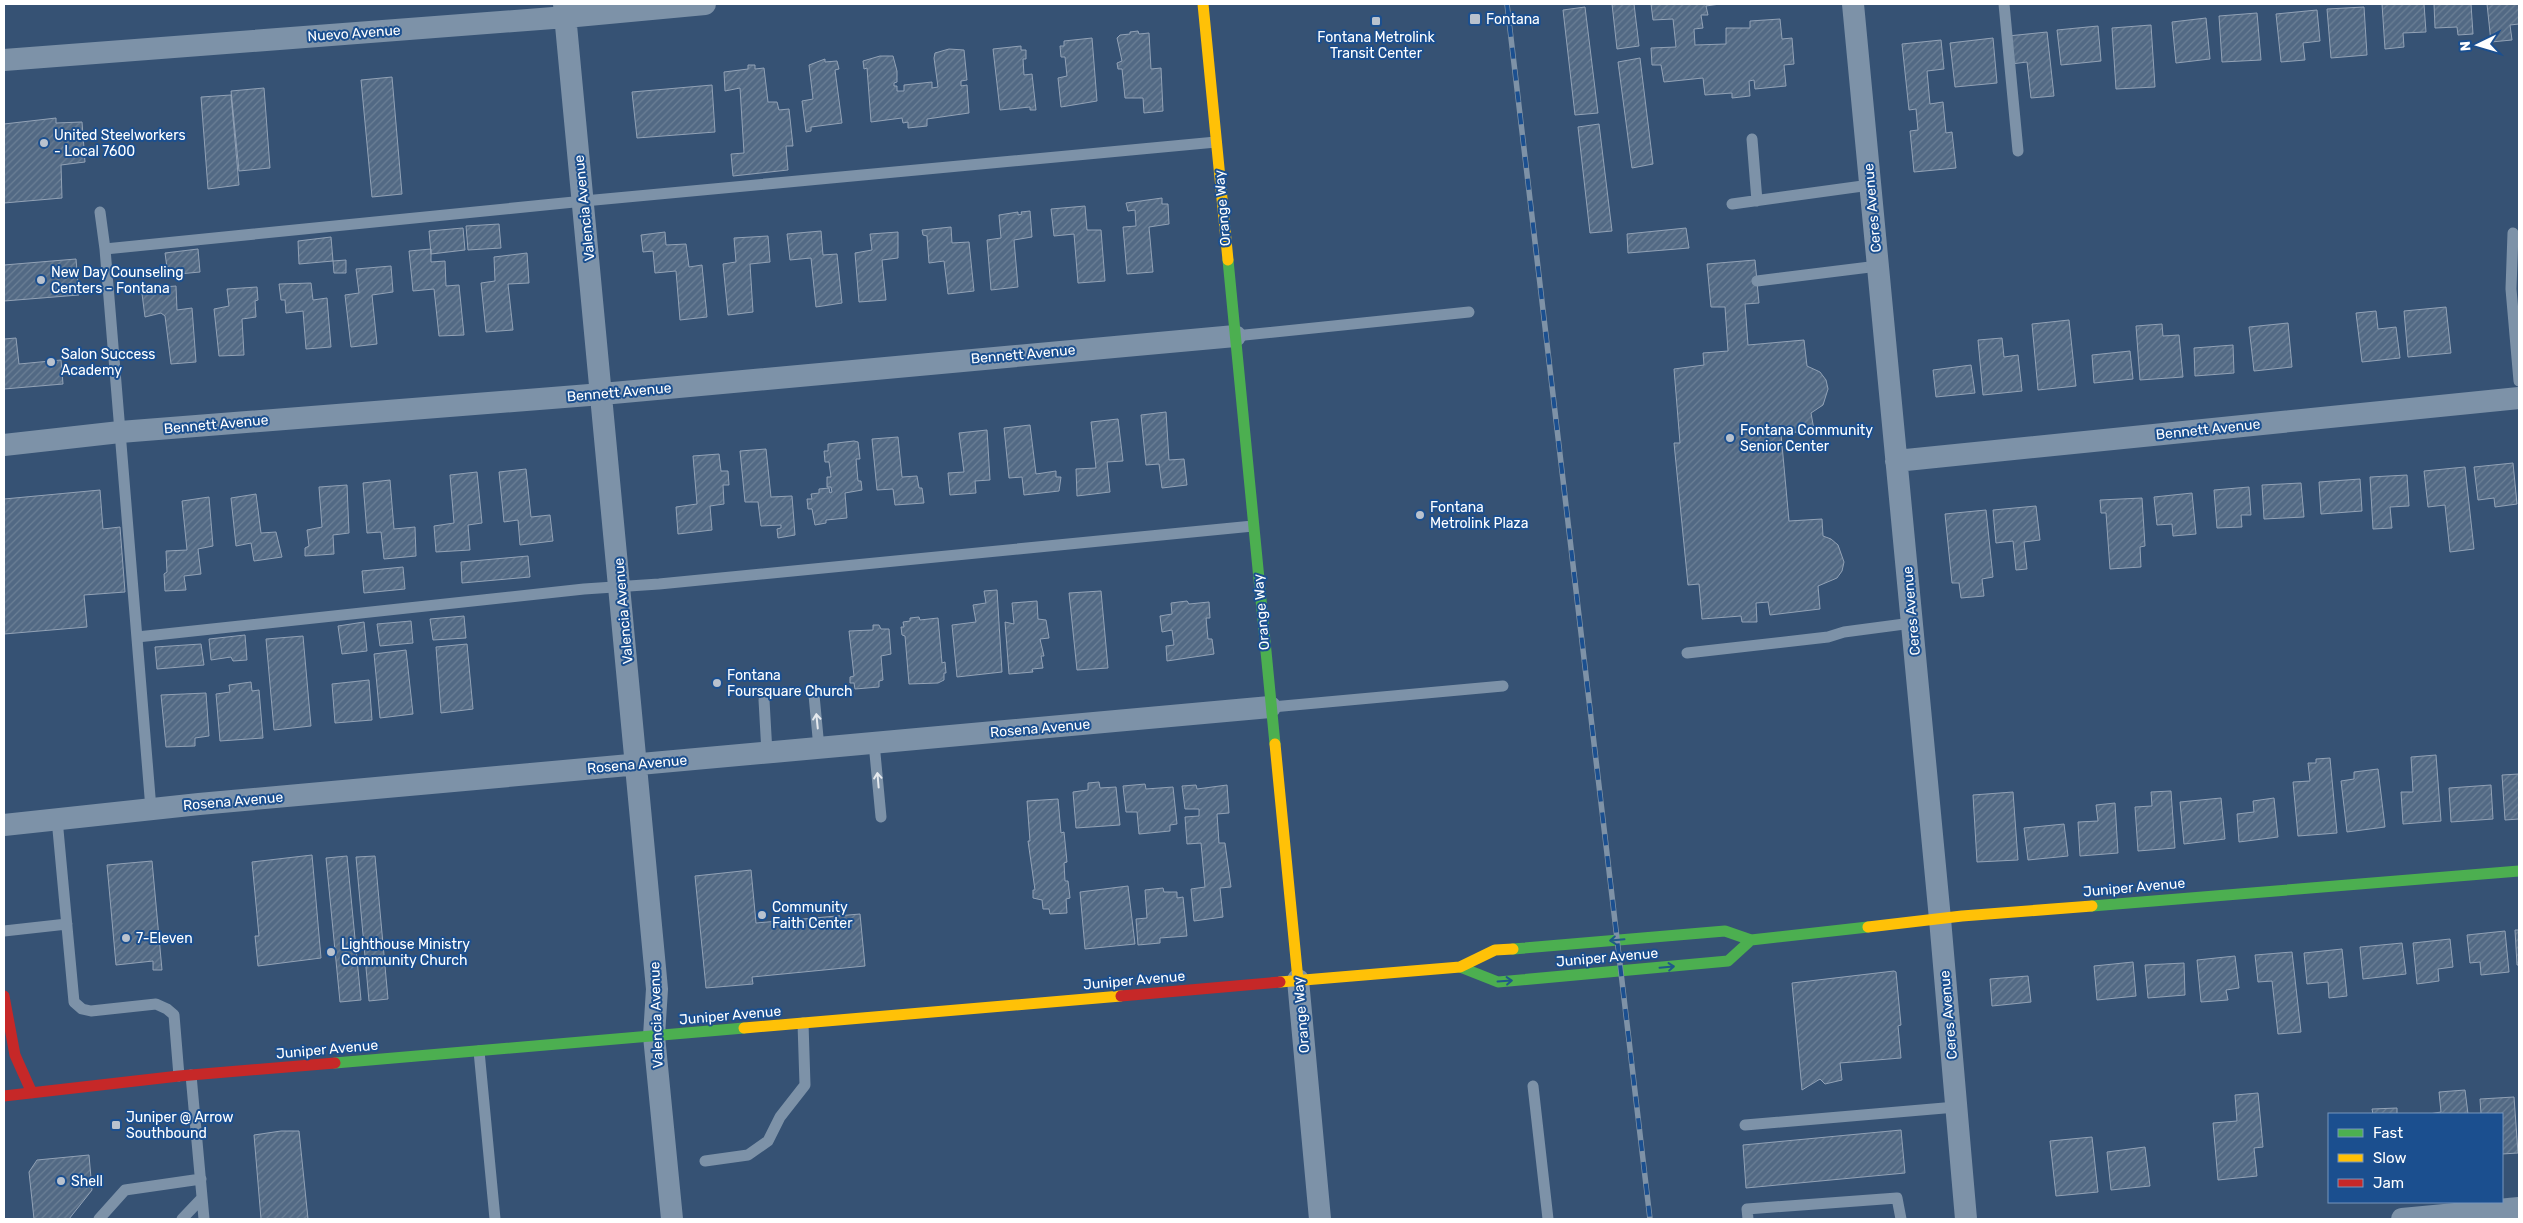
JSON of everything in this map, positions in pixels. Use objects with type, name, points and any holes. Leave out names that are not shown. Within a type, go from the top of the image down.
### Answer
[{"type":"street","name":"Nuevo Avenue","points":[[4,60],[565,10],[705,4]]},
{"type":"street","name":"Orange Way","points":[[1203,4],[1320,1219]]},
{"type":"street","name":"Ceres Avenue","points":[[1853,4],[1940,919],[1966,1219]]},
{"type":"street","name":"Valencia Avenue","points":[[565,10],[657,989],[654,1036],[672,1219]]},
{"type":"street","name":"Bennett Avenue","points":[[4,445],[120,432],[602,394],[1234,336]]},
{"type":"street","name":"Bennett Avenue","points":[[1896,461],[2519,398]]},
{"type":"street","name":"Rosena Avenue","points":[[4,825],[151,809],[1270,707]]},
{"type":"street","name":"Juniper Avenue","points":[[4,1096],[179,1076],[1460,967],[1495,950],[1725,931],[1752,940],[1940,919],[2519,871]]},
{"type":"street","name":"Juniper Avenue","points":[[1460,967],[1498,982],[1728,961],[1752,940]]},
{"type":"street","points":[[4,996],[15,1055],[32,1093]]},
{"type":"street","points":[[2402,1219],[2519,1208]]},
{"type":"lane","points":[[2004,4],[2018,152]]},
{"type":"lane","points":[[1752,139],[1757,201]]},
{"type":"lane","points":[[105,249],[584,201],[1216,142]]},
{"type":"lane","points":[[1732,204],[1870,184]]},
{"type":"lane","points":[[100,212],[105,249],[151,809]]},
{"type":"lane","points":[[2513,233],[2511,289],[2519,380]]},
{"type":"lane","points":[[1758,280],[1878,266]]},
{"type":"lane","points":[[1234,336],[1469,312]]},
{"type":"lane","points":[[137,637],[620,586],[1253,526]]},
{"type":"lane","points":[[1687,653],[1828,637],[1844,632],[1912,622]]},
{"type":"lane","points":[[1270,707],[1504,686]]},
{"type":"lane","points":[[814,695],[820,748]]},
{"type":"lane","points":[[764,700],[767,753]]},
{"type":"lane","points":[[874,743],[881,817]]},
{"type":"lane","points":[[57,819],[74,1002],[82,1009],[91,1011],[156,1004],[167,1009],[174,1015],[179,1076]]},
{"type":"lane","points":[[4,931],[67,924]]},
{"type":"lane","points":[[705,1161],[748,1155],[768,1142],[780,1117],[805,1085],[802,1023]]},
{"type":"lane","points":[[479,1051],[495,1219]]},
{"type":"lane","points":[[192,1075],[204,1219]]},
{"type":"lane","points":[[1533,1086],[1548,1219]]},
{"type":"lane","points":[[1745,1125],[1956,1107]]},
{"type":"lane","points":[[99,1219],[124,1190],[200,1179]]},
{"type":"lane","points":[[182,1219],[202,1198]]},
{"type":"lane","points":[[1748,1219],[1747,1209],[1897,1198],[1901,1219]]},
{"type":"building","points":[[1612,4],[1634,4],[1639,46],[1617,49]]},
{"type":"building","points":[[1651,4],[1720,4],[1706,6],[1708,15],[1701,15],[1703,28],[1694,29],[1695,45],[1726,44],[1726,28],[1750,28],[1750,21],[1780,19],[1782,39],[1792,38],[1794,64],[1784,65],[1786,86],[1755,89],[1754,80],[1749,81],[1750,96],[1732,98],[1732,93],[1705,95],[1703,78],[1664,82],[1661,65],[1652,65],[1651,48],[1676,47],[1673,19],[1653,20]]},
{"type":"building","points":[[2382,4],[2424,4],[2426,32],[2403,33],[2404,47],[2385,49]]},
{"type":"building","points":[[2434,4],[2471,4],[2473,34],[2458,35],[2457,27],[2435,28]]},
{"type":"building","points":[[2487,4],[2519,4],[2519,24],[2510,25],[2512,40],[2491,42]]},
{"type":"building","points":[[1585,7],[1598,113],[1575,115],[1563,10]]},
{"type":"building","points":[[2364,7],[2367,55],[2331,58],[2327,9]]},
{"type":"building","points":[[2317,10],[2320,41],[2303,43],[2305,60],[2281,62],[2276,14]]},
{"type":"building","points":[[2257,13],[2261,60],[2222,62],[2219,16]]},
{"type":"building","points":[[2206,18],[2210,59],[2176,63],[2172,22]]},
{"type":"building","points":[[2151,25],[2155,87],[2116,89],[2112,28]]},
{"type":"building","points":[[2098,26],[2101,61],[2061,65],[2057,30]]},
{"type":"building","points":[[1138,31],[1139,34],[1149,33],[1151,69],[1161,68],[1163,111],[1144,113],[1143,98],[1125,98],[1122,69],[1118,69],[1117,63],[1122,61],[1117,38],[1120,35]]},
{"type":"building","points":[[2047,32],[2054,96],[2031,98],[2027,62],[2011,64],[2008,36]]},
{"type":"building","points":[[1092,38],[1097,101],[1061,107],[1058,78],[1067,76],[1065,57],[1061,57],[1060,46],[1064,46],[1064,41]]},
{"type":"building","points":[[1993,38],[1997,83],[1955,87],[1950,43]]},
{"type":"building","points":[[1941,40],[1944,69],[1927,71],[1930,104],[1943,102],[1946,133],[1952,132],[1956,168],[1914,172],[1910,131],[1918,130],[1916,109],[1909,110],[1902,44]]},
{"type":"building","points":[[1021,46],[1021,50],[1026,50],[1026,59],[1023,59],[1024,75],[1032,74],[1036,110],[1030,110],[1030,107],[1000,110],[993,49]]},
{"type":"building","points":[[949,49],[964,50],[967,80],[961,81],[961,86],[967,85],[969,113],[927,119],[927,126],[908,128],[908,122],[903,123],[902,118],[871,122],[867,68],[864,69],[863,61],[880,56],[893,56],[897,71],[897,82],[894,83],[894,86],[897,86],[897,91],[904,91],[904,85],[932,82],[932,88],[938,87],[935,53]]},
{"type":"building","points":[[1640,58],[1653,164],[1632,168],[1618,62]]},
{"type":"building","points":[[825,59],[825,62],[837,61],[839,69],[835,70],[842,123],[811,127],[811,131],[806,132],[802,101],[813,99],[809,65]]},
{"type":"building","points":[[748,65],[755,65],[755,69],[764,68],[768,102],[777,102],[779,110],[789,109],[793,146],[786,146],[788,170],[733,176],[731,154],[744,153],[740,88],[725,91],[724,72],[748,69]]},
{"type":"building","points":[[392,77],[402,194],[372,197],[361,80]]},
{"type":"building","points":[[712,85],[715,132],[637,138],[632,92]]},
{"type":"building","points":[[264,88],[270,168],[239,171],[231,91]]},
{"type":"building","points":[[231,95],[239,185],[208,189],[201,97]]},
{"type":"building","name":"United Steelworkers - Local 7600","points":[[56,118],[56,123],[82,122],[85,162],[61,165],[62,198],[4,203],[4,124]]},
{"type":"building","points":[[1599,124],[1612,231],[1590,233],[1578,127]]},
{"type":"building","points":[[1162,198],[1162,204],[1168,204],[1169,224],[1149,227],[1153,272],[1127,274],[1123,227],[1136,226],[1135,210],[1128,211],[1126,203]]},
{"type":"building","points":[[1085,206],[1087,230],[1101,230],[1105,281],[1078,283],[1074,234],[1054,236],[1051,209]]},
{"type":"building","points":[[1030,211],[1032,237],[1014,240],[1018,287],[991,290],[987,240],[1001,238],[999,215],[1018,212],[1018,215],[1022,214],[1021,212]]},
{"type":"building","points":[[499,224],[501,248],[468,250],[466,226]]},
{"type":"building","points":[[951,227],[952,243],[969,242],[974,291],[948,294],[944,261],[929,263],[927,236],[923,235],[922,230]]},
{"type":"building","points":[[463,228],[465,250],[431,254],[429,231]]},
{"type":"building","points":[[1686,228],[1689,248],[1628,253],[1627,234]]},
{"type":"building","points":[[821,231],[823,255],[837,254],[842,303],[816,307],[811,258],[790,260],[787,234]]},
{"type":"building","points":[[665,232],[666,245],[686,244],[689,267],[702,265],[707,317],[680,320],[676,271],[655,273],[653,251],[643,252],[641,235]]},
{"type":"building","points":[[898,232],[898,258],[882,260],[886,300],[859,302],[855,253],[872,250],[870,234]]},
{"type":"building","points":[[768,236],[770,262],[750,264],[753,312],[728,315],[723,264],[736,262],[734,238]]},
{"type":"building","points":[[331,237],[333,261],[299,264],[298,241]]},
{"type":"building","points":[[198,249],[200,272],[168,275],[165,253]]},
{"type":"building","points":[[431,249],[431,262],[445,261],[446,286],[459,285],[464,335],[439,336],[434,289],[413,291],[409,251]]},
{"type":"building","points":[[527,253],[529,283],[508,284],[513,330],[486,332],[481,283],[495,281],[494,257]]},
{"type":"building","name":"New Day Counseling Centers - Fontana","points":[[76,259],[79,295],[4,301],[4,265]]},
{"type":"building","points":[[346,260],[346,273],[334,273],[333,261]]},
{"type":"building","name":"Fontana Community Senior Center","points":[[1755,260],[1759,303],[1745,304],[1748,345],[1804,340],[1807,366],[1820,372],[1826,380],[1828,389],[1823,405],[1811,413],[1814,430],[1781,434],[1789,521],[1822,519],[1823,536],[1831,539],[1838,545],[1844,562],[1842,571],[1837,578],[1818,586],[1820,609],[1770,615],[1768,602],[1756,603],[1757,622],[1742,622],[1741,616],[1702,619],[1699,584],[1688,585],[1674,443],[1680,443],[1674,369],[1704,365],[1703,353],[1728,351],[1725,307],[1711,307],[1707,264]]},
{"type":"building","points":[[391,266],[393,292],[372,295],[377,344],[351,347],[345,295],[359,293],[356,269]]},
{"type":"building","points":[[311,283],[313,300],[327,298],[331,347],[306,349],[303,311],[286,313],[285,300],[281,300],[279,284]]},
{"type":"building","points":[[163,285],[163,287],[176,286],[177,310],[192,308],[196,362],[171,364],[165,316],[161,313],[145,317],[141,286]]},
{"type":"building","points":[[257,287],[258,300],[255,301],[256,317],[242,319],[244,355],[219,356],[214,309],[229,306],[227,289]]},
{"type":"building","points":[[2446,307],[2451,353],[2408,357],[2404,311]]},
{"type":"building","points":[[2376,311],[2378,329],[2396,327],[2400,358],[2362,362],[2356,313]]},
{"type":"building","points":[[2069,320],[2076,386],[2038,390],[2032,324]]},
{"type":"building","points":[[2288,323],[2292,367],[2254,371],[2249,327]]},
{"type":"building","points":[[2162,324],[2163,336],[2179,335],[2183,377],[2140,380],[2136,326]]},
{"type":"building","name":"Salon Success Academy","points":[[16,338],[19,364],[61,360],[63,384],[4,389],[4,339]]},
{"type":"building","points":[[2002,338],[2004,357],[2018,355],[2022,391],[1983,395],[1978,340]]},
{"type":"building","points":[[2233,345],[2234,373],[2195,376],[2194,348]]},
{"type":"building","points":[[2130,351],[2133,379],[2094,383],[2092,355]]},
{"type":"building","points":[[1971,365],[1975,393],[1936,397],[1933,370]]},
{"type":"building","points":[[1166,412],[1169,460],[1184,459],[1187,485],[1162,488],[1159,464],[1146,465],[1141,415]]},
{"type":"building","points":[[1118,419],[1123,461],[1107,462],[1110,492],[1077,496],[1076,469],[1096,468],[1091,422]]},
{"type":"building","points":[[1030,425],[1036,474],[1056,471],[1056,477],[1061,477],[1059,491],[1024,495],[1022,477],[1009,478],[1004,428]]},
{"type":"building","points":[[987,430],[990,480],[975,481],[976,493],[950,495],[948,473],[964,472],[959,433]]},
{"type":"building","points":[[898,437],[902,477],[917,476],[919,488],[922,488],[924,503],[895,505],[893,489],[877,490],[872,439]]},
{"type":"building","points":[[858,442],[860,459],[856,459],[858,481],[861,481],[862,490],[845,493],[847,518],[826,520],[826,523],[815,525],[812,509],[808,509],[807,499],[812,499],[811,494],[819,493],[819,489],[829,488],[830,493],[832,492],[831,487],[827,487],[827,477],[831,477],[829,462],[825,462],[824,451],[828,451],[828,444]]},
{"type":"building","points":[[766,449],[771,497],[792,496],[795,535],[778,538],[777,529],[781,528],[781,525],[761,526],[758,502],[745,502],[740,451]]},
{"type":"building","points":[[719,454],[721,471],[728,471],[729,485],[723,485],[724,504],[710,506],[712,530],[678,534],[676,507],[697,504],[693,456]]},
{"type":"building","points":[[2513,463],[2517,504],[2495,507],[2494,498],[2478,500],[2474,467]]},
{"type":"building","points":[[2465,467],[2474,549],[2450,552],[2445,505],[2428,507],[2424,471]]},
{"type":"building","points":[[526,469],[531,517],[550,515],[553,541],[520,545],[518,520],[504,522],[499,472]]},
{"type":"building","points":[[477,472],[482,523],[468,525],[470,550],[436,552],[434,526],[454,523],[450,475]]},
{"type":"building","points":[[2407,475],[2409,506],[2390,507],[2392,528],[2373,529],[2370,477]]},
{"type":"building","points":[[2360,479],[2362,511],[2321,514],[2319,482]]},
{"type":"building","points":[[390,480],[394,529],[415,527],[416,556],[384,559],[381,532],[367,533],[363,483]]},
{"type":"building","points":[[2301,483],[2304,517],[2264,519],[2262,485]]},
{"type":"building","points":[[347,485],[349,533],[333,535],[334,554],[305,556],[305,548],[309,546],[307,530],[322,527],[319,487]]},
{"type":"building","points":[[2249,487],[2251,515],[2241,515],[2242,527],[2217,528],[2214,490]]},
{"type":"building","points":[[100,490],[103,529],[120,527],[125,592],[84,595],[87,627],[4,634],[4,499]]},
{"type":"building","points":[[2192,493],[2196,534],[2173,536],[2172,524],[2157,525],[2154,497]]},
{"type":"building","points":[[256,494],[261,533],[276,532],[282,557],[254,561],[251,543],[236,546],[231,498]]},
{"type":"building","points":[[209,497],[213,546],[198,549],[201,574],[184,576],[186,590],[165,591],[164,574],[167,572],[166,551],[187,550],[182,501]]},
{"type":"building","points":[[2142,498],[2145,546],[2140,547],[2141,567],[2110,569],[2106,513],[2101,513],[2100,500]]},
{"type":"building","points":[[2036,506],[2040,540],[2024,542],[2027,569],[2016,570],[2013,541],[1996,543],[1993,510]]},
{"type":"building","points":[[1986,510],[1993,577],[1982,579],[1984,596],[1961,598],[1959,583],[1952,583],[1945,514]]},
{"type":"building","points":[[528,556],[530,577],[462,583],[461,562]]},
{"type":"building","points":[[403,567],[405,589],[364,593],[362,571]]},
{"type":"building","points":[[997,590],[1002,672],[957,677],[952,625],[976,622],[973,605],[986,603],[984,591]]},
{"type":"building","points":[[1101,591],[1108,668],[1077,670],[1069,593]]},
{"type":"building","points":[[1037,601],[1038,619],[1046,620],[1049,638],[1040,639],[1044,656],[1041,656],[1043,668],[1032,669],[1033,672],[1009,674],[1005,622],[1014,624],[1012,603]]},
{"type":"building","points":[[1187,601],[1189,604],[1209,602],[1210,618],[1206,618],[1208,639],[1212,639],[1214,654],[1167,661],[1166,646],[1174,645],[1172,630],[1162,632],[1160,616],[1172,614],[1171,603]]},
{"type":"building","points":[[464,616],[466,638],[433,640],[430,619]]},
{"type":"building","points":[[919,617],[920,620],[938,618],[942,663],[945,662],[946,673],[944,673],[944,680],[938,683],[909,684],[905,636],[902,635],[901,627],[904,627],[903,622],[910,621],[910,618]]},
{"type":"building","points":[[411,621],[413,643],[380,646],[377,624]]},
{"type":"building","points":[[364,622],[367,651],[342,654],[338,626]]},
{"type":"building","points":[[873,625],[879,625],[881,629],[889,629],[891,654],[881,656],[883,680],[879,681],[879,687],[855,689],[854,683],[850,683],[850,677],[854,676],[849,631],[873,630]]},
{"type":"building","points":[[245,635],[247,660],[233,661],[231,657],[211,660],[209,639]]},
{"type":"building","points":[[303,636],[311,726],[274,730],[266,639]]},
{"type":"building","points":[[201,644],[204,665],[157,669],[155,647]]},
{"type":"building","points":[[467,644],[473,709],[441,713],[436,647]]},
{"type":"building","points":[[406,650],[413,714],[380,718],[374,654]]},
{"type":"building","points":[[369,680],[372,720],[335,723],[332,684]]},
{"type":"building","points":[[251,682],[252,691],[259,690],[263,738],[220,741],[216,694],[230,692],[229,685]]},
{"type":"building","points":[[206,693],[209,736],[195,738],[195,746],[166,747],[161,695]]},
{"type":"building","points":[[2436,755],[2441,821],[2403,824],[2401,792],[2413,792],[2411,757]]},
{"type":"building","points":[[2330,758],[2337,833],[2298,836],[2293,782],[2310,781],[2308,763],[2316,763],[2316,759]]},
{"type":"building","points":[[2378,769],[2385,827],[2347,832],[2341,781],[2354,779],[2354,772]]},
{"type":"building","points":[[2519,774],[2519,819],[2505,820],[2502,775]]},
{"type":"building","points":[[1099,782],[1100,788],[1116,787],[1120,825],[1076,828],[1073,792],[1088,790],[1088,783]]},
{"type":"building","points":[[1145,784],[1146,789],[1173,787],[1177,824],[1170,825],[1170,831],[1139,834],[1137,812],[1126,812],[1123,786]]},
{"type":"building","points":[[1196,785],[1197,789],[1227,785],[1229,813],[1217,814],[1219,843],[1225,843],[1231,887],[1220,888],[1223,917],[1194,921],[1191,889],[1205,887],[1201,843],[1187,844],[1185,817],[1199,816],[1199,809],[1185,809],[1182,786]]},
{"type":"building","points":[[2491,785],[2493,819],[2451,822],[2449,788]]},
{"type":"building","points":[[2171,791],[2175,848],[2138,851],[2135,807],[2152,806],[2151,792]]},
{"type":"building","points":[[2013,792],[2018,860],[1977,862],[1973,795]]},
{"type":"building","points":[[2221,798],[2225,839],[2184,844],[2180,802]]},
{"type":"building","points":[[2274,798],[2278,837],[2239,842],[2237,814],[2254,812],[2253,801]]},
{"type":"building","points":[[1058,799],[1061,833],[1064,832],[1067,862],[1064,863],[1065,881],[1068,881],[1070,898],[1066,899],[1067,913],[1050,914],[1049,909],[1043,909],[1042,900],[1033,898],[1033,890],[1035,890],[1028,841],[1030,841],[1027,801]]},
{"type":"building","points":[[2115,803],[2118,853],[2080,856],[2078,822],[2098,821],[2096,805]]},
{"type":"building","points":[[2064,824],[2068,856],[2028,860],[2024,828]]},
{"type":"building","points":[[312,855],[321,958],[258,966],[255,936],[259,936],[252,862]]},
{"type":"building","points":[[347,856],[361,1000],[340,1002],[326,858]]},
{"type":"building","points":[[375,856],[388,999],[369,1001],[356,857]]},
{"type":"building","points":[[152,861],[162,970],[153,970],[153,961],[116,965],[107,865]]},
{"type":"building","points":[[751,870],[756,923],[860,914],[865,966],[752,977],[753,984],[706,988],[695,876]]},
{"type":"building","points":[[1128,886],[1135,944],[1085,949],[1080,892]]},
{"type":"building","points":[[1163,888],[1164,892],[1177,892],[1177,898],[1183,897],[1187,936],[1160,938],[1160,943],[1138,945],[1136,919],[1147,918],[1145,890]]},
{"type":"building","points":[[2515,930],[2519,930],[2519,965],[2517,965]]},
{"type":"building","points":[[2505,931],[2509,972],[2481,975],[2480,962],[2470,963],[2467,935]]},
{"type":"building","points":[[2450,939],[2453,967],[2438,969],[2439,981],[2417,984],[2413,943]]},
{"type":"building","points":[[2402,943],[2406,974],[2363,979],[2360,947]]},
{"type":"building","points":[[2342,949],[2347,996],[2329,998],[2328,982],[2307,984],[2304,953]]},
{"type":"building","points":[[2292,952],[2301,1032],[2278,1034],[2272,981],[2258,982],[2255,955]]},
{"type":"building","points":[[2235,956],[2239,988],[2226,990],[2228,1000],[2201,1002],[2197,960]]},
{"type":"building","points":[[2133,962],[2136,996],[2097,1000],[2094,966]]},
{"type":"building","points":[[2184,963],[2185,995],[2148,998],[2145,965]]},
{"type":"building","points":[[1896,972],[1901,1025],[1898,1026],[1901,1058],[1840,1063],[1842,1080],[1825,1084],[1820,1079],[1802,1090],[1792,983]]},
{"type":"building","points":[[2028,976],[2031,1002],[1992,1006],[1990,979]]},
{"type":"building","points":[[2465,1090],[2468,1113],[2435,1113],[2441,1112],[2439,1092]]},
{"type":"building","points":[[2258,1093],[2263,1147],[2254,1148],[2257,1176],[2218,1180],[2213,1123],[2237,1121],[2235,1095]]},
{"type":"building","points":[[2514,1097],[2518,1153],[2503,1154],[2503,1113],[2481,1113],[2480,1099]]},
{"type":"building","points":[[2397,1108],[2397,1113],[2373,1113],[2372,1109]]},
{"type":"building","points":[[1901,1130],[1905,1173],[1746,1188],[1743,1145]]},
{"type":"building","points":[[281,1131],[299,1131],[308,1219],[261,1219],[254,1135]]},
{"type":"building","points":[[2092,1137],[2098,1192],[2056,1196],[2050,1141]]},
{"type":"building","points":[[2145,1147],[2150,1186],[2111,1190],[2107,1152]]},
{"type":"building","name":"Shell","points":[[89,1155],[92,1190],[69,1219],[34,1219],[29,1172],[37,1160]]},
{"type":"railway","points":[[1507,4],[1650,1219]]},
{"type":"traffic: fast","points":[[1228,260],[1275,744]]},
{"type":"traffic: fast","points":[[2092,906],[2519,871]]},
{"type":"traffic: fast","points":[[1513,949],[1725,931],[1751,940],[1868,927]]},
{"type":"traffic: fast","points":[[1460,967],[1498,982],[1728,961],[1751,940]]},
{"type":"traffic: fast","points":[[335,1063],[744,1028]]},
{"type":"traffic: slow","points":[[1203,4],[1228,260]]},
{"type":"traffic: slow","points":[[1275,744],[1298,980]]},
{"type":"traffic: slow","points":[[1868,927],[1962,916],[2092,906]]},
{"type":"traffic: slow","points":[[1280,982],[1460,967],[1495,950],[1513,949]]},
{"type":"traffic: slow","points":[[744,1028],[1121,996]]},
{"type":"traffic: jam","points":[[1121,996],[1280,982]]},
{"type":"traffic: jam","points":[[4,996],[15,1055],[32,1093]]},
{"type":"traffic: jam","points":[[4,1096],[179,1076],[335,1063]]},
{"type":"place","name":"Fontana","points":[[1475,19]]},
{"type":"place","name":"Fontana Metrolink Transit Center","points":[[1376,21]]},
{"type":"place","name":"United Steelworkers - Local 7600","points":[[44,143]]},
{"type":"place","name":"New Day Counseling Centers - Fontana","points":[[41,280]]},
{"type":"place","name":"Salon Success Academy","points":[[51,362]]},
{"type":"place","name":"Fontana Community Senior Center","points":[[1730,438]]},
{"type":"place","name":"Fontana Metrolink Plaza","points":[[1420,515]]},
{"type":"place","name":"Fontana Foursquare Church","points":[[717,683]]},
{"type":"place","name":"Community Faith Center","points":[[762,915]]},
{"type":"place","name":"7-Eleven","points":[[126,938]]},
{"type":"place","name":"Lighthouse Ministry Community Church","points":[[331,952]]},
{"type":"place","name":"Juniper @ Arrow Southbound","points":[[116,1125]]},
{"type":"place","name":"Shell","points":[[61,1181]]}]
